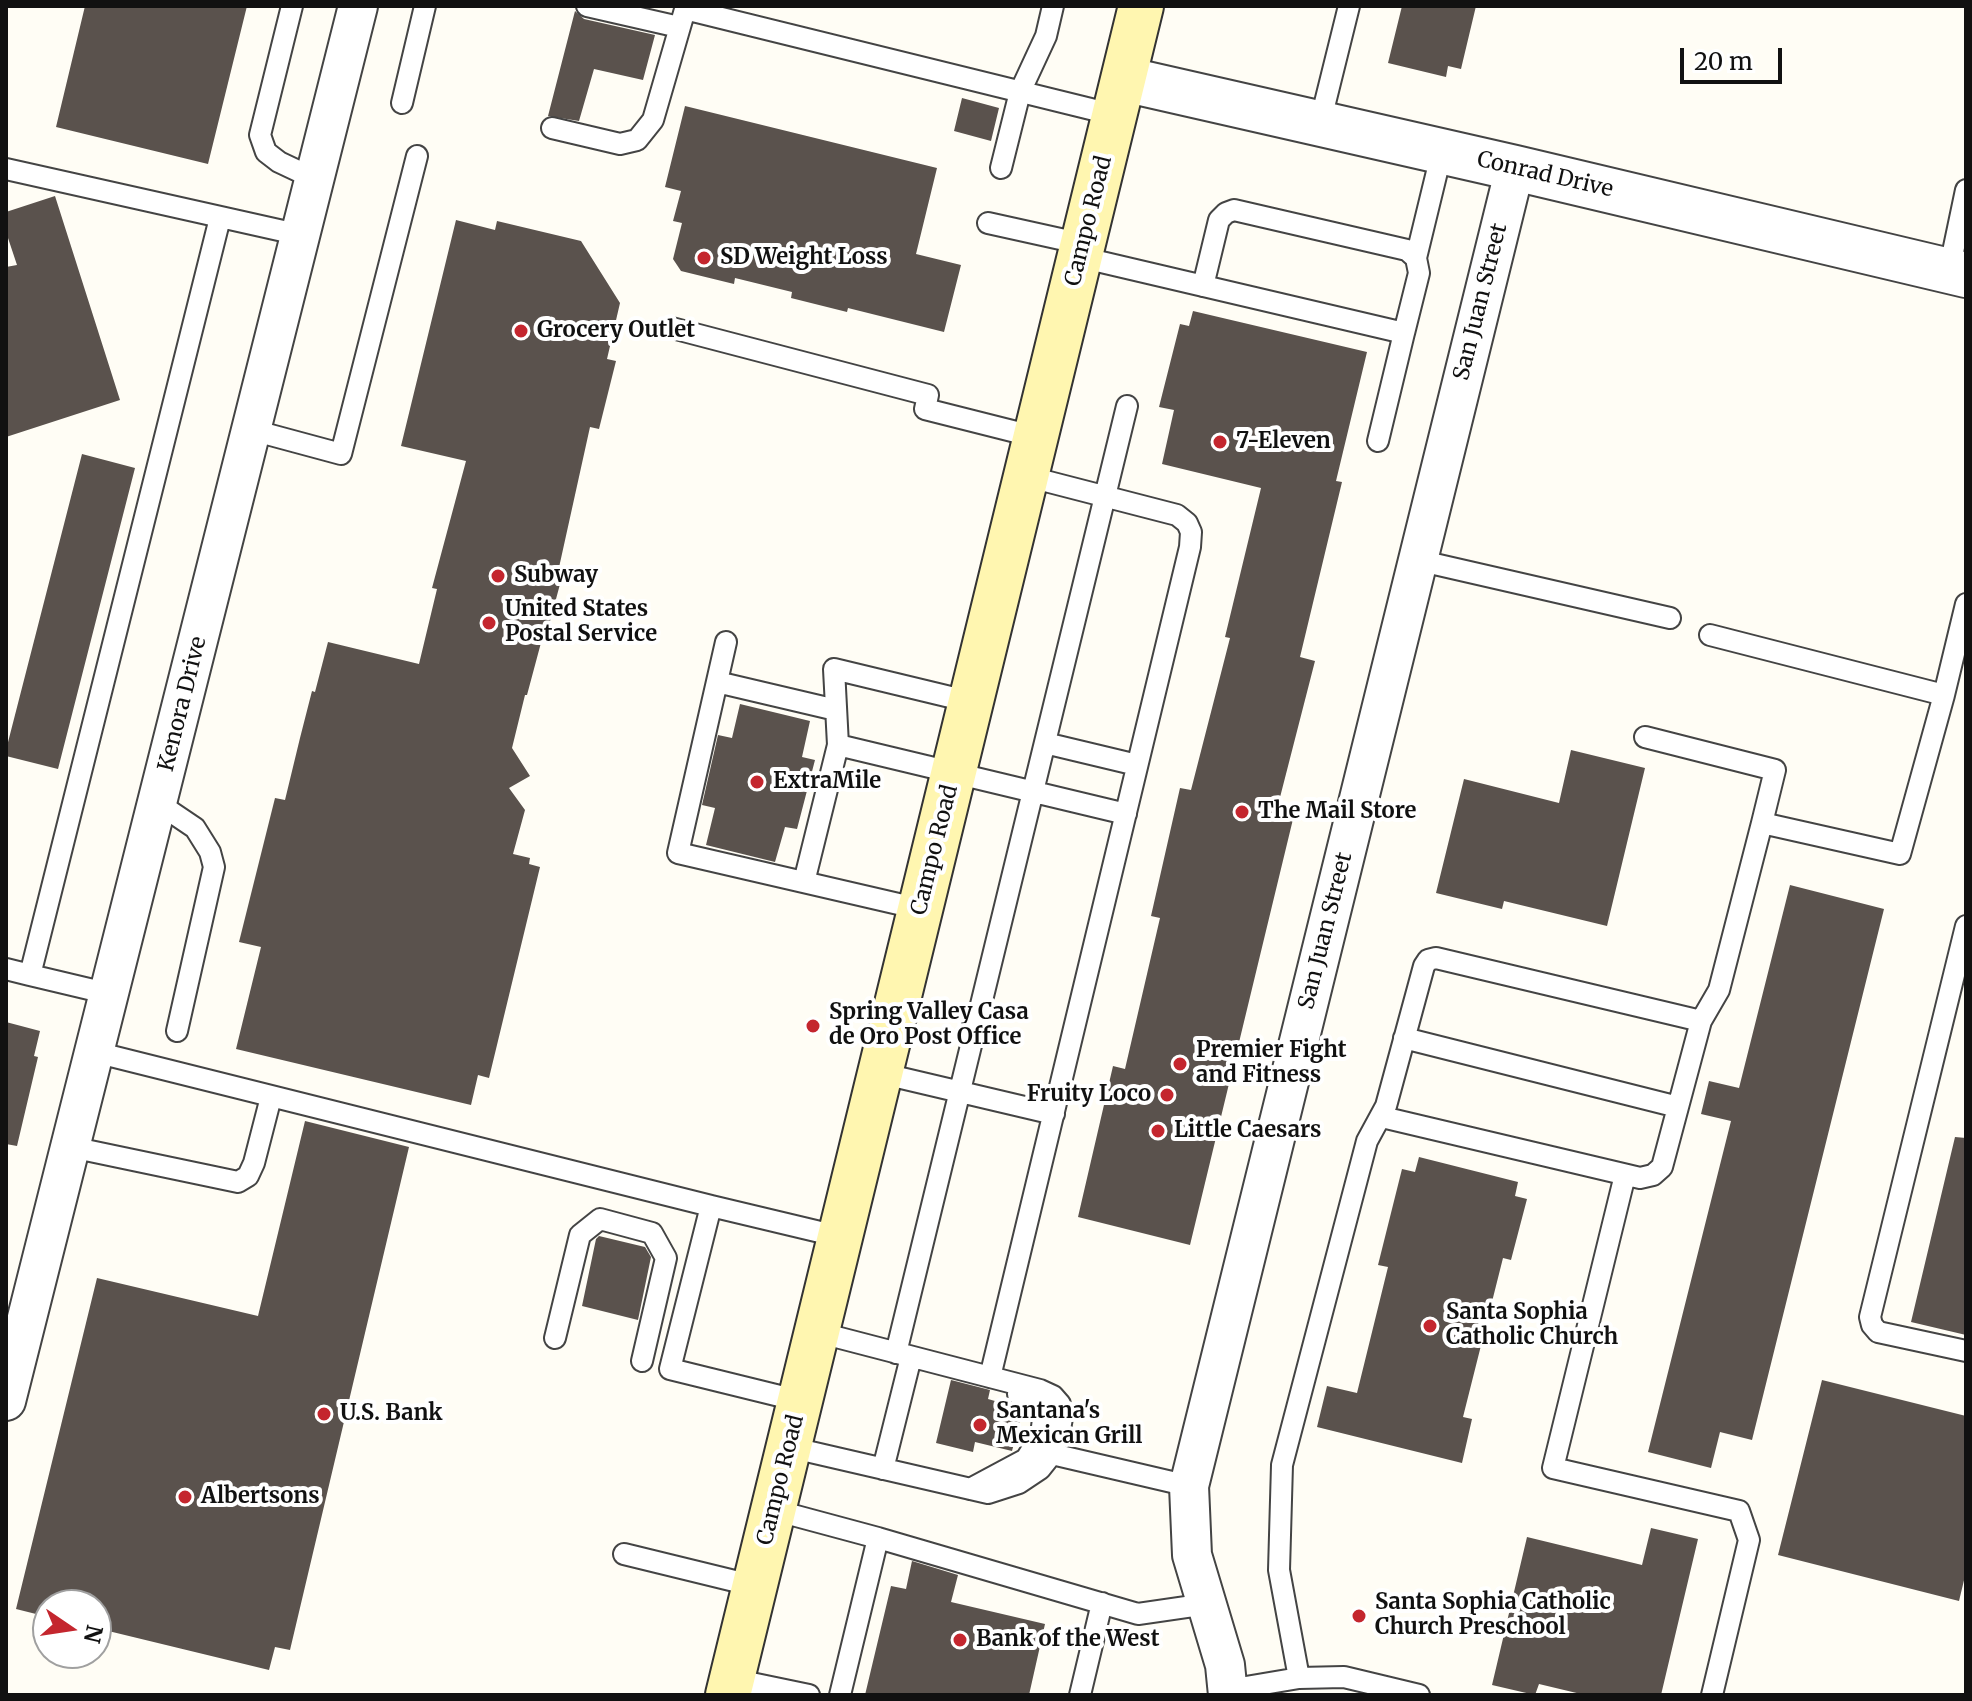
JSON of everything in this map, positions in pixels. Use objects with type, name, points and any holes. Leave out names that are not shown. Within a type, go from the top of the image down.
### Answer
[{"type":"main road","name":"Campo Road","points":[[730,1687],[1141,6]]},
{"type":"street","name":"Kenora Drive","points":[[6,1401],[358,6]]},
{"type":"street","name":"Conrad Drive","points":[[1119,97],[1320,123],[1957,273]]},
{"type":"street","name":"San Juan Street","points":[[1228,1692],[1225,1665],[1192,1555],[1189,1486],[1515,168]]},
{"type":"lane","points":[[292,6],[260,135],[266,152],[279,162],[315,179]]},
{"type":"lane","points":[[402,103],[425,6]]},
{"type":"lane","points":[[587,6],[683,14],[1020,92],[1119,97]]},
{"type":"lane","points":[[1001,168],[1020,92],[1046,36],[1053,6]]},
{"type":"lane","points":[[1320,123],[1349,6]]},
{"type":"lane","points":[[552,128],[620,144],[637,140],[653,120],[683,14]]},
{"type":"lane","points":[[1378,441],[1419,273],[1416,258],[1442,151]]},
{"type":"lane","points":[[252,430],[341,454],[417,156]]},
{"type":"lane","points":[[6,169],[301,235]]},
{"type":"lane","points":[[1957,273],[1966,190]]},
{"type":"lane","points":[[1203,286],[1219,220],[1234,210],[1407,250],[1416,258]]},
{"type":"lane","points":[[30,975],[220,218]]},
{"type":"lane","points":[[988,223],[1203,286],[1404,333]]},
{"type":"lane","points":[[672,328],[928,395],[925,409],[1031,456],[1104,496],[1177,515],[1187,523],[1191,532],[1190,547],[990,1377]]},
{"type":"lane","points":[[883,1469],[962,1092],[1127,406]]},
{"type":"lane","points":[[1417,560],[1670,618]]},
{"type":"lane","points":[[1762,823],[1900,854],[1966,604]]},
{"type":"lane","points":[[1710,635],[1944,695]]},
{"type":"lane","points":[[726,642],[678,853],[920,909]]},
{"type":"lane","points":[[804,882],[838,745],[834,669],[971,702]]},
{"type":"lane","points":[[717,682],[836,710]]},
{"type":"lane","points":[[1382,1117],[1640,1178],[1653,1175],[1662,1167],[1701,1021],[1719,990],[1775,770],[1645,737]]},
{"type":"lane","points":[[1045,743],[1137,765]]},
{"type":"lane","points":[[838,745],[1126,814]]},
{"type":"lane","points":[[158,803],[195,828],[210,852],[214,867],[177,1031]]},
{"type":"lane","points":[[1966,926],[1870,1317],[1878,1332],[1966,1351]]},
{"type":"lane","points":[[1299,1678],[1279,1570],[1282,1465],[1367,1141],[1382,1117],[1424,966],[1428,960],[1436,958],[1701,1021]]},
{"type":"lane","points":[[6,969],[110,994]]},
{"type":"lane","points":[[1404,1038],[1678,1107]]},
{"type":"lane","points":[[95,1052],[841,1237]]},
{"type":"lane","points":[[880,1073],[1054,1114]]},
{"type":"lane","points":[[71,1147],[238,1182],[248,1176],[254,1163],[271,1097]]},
{"type":"lane","points":[[1625,1175],[1553,1468],[1739,1511],[1749,1540],[1712,1695]]},
{"type":"lane","points":[[711,1206],[670,1369],[800,1401]]},
{"type":"lane","points":[[555,1338],[580,1235],[600,1219],[652,1233],[666,1258],[642,1361]]},
{"type":"lane","points":[[817,1332],[1031,1397],[1044,1411],[1041,1435],[1026,1459],[970,1489]]},
{"type":"lane","points":[[789,1447],[988,1493],[1019,1483],[1040,1469],[1052,1454],[1062,1418],[1060,1404],[1053,1396],[990,1377],[905,1358]]},
{"type":"lane","points":[[1052,1454],[1189,1486]]},
{"type":"lane","points":[[774,1510],[1138,1614],[1207,1604]]},
{"type":"lane","points":[[840,1695],[878,1538]]},
{"type":"lane","points":[[624,1554],[755,1586]]},
{"type":"lane","points":[[1080,1695],[1102,1603]]},
{"type":"lane","points":[[1228,1692],[1299,1678],[1419,1695]]},
{"type":"lane","points":[[730,1687],[809,1695]]},
{"type":"building","points":[[85,6],[247,6],[208,164],[56,127]]},
{"type":"building","points":[[1402,6],[1476,6],[1461,69],[1448,66],[1446,77],[1388,63]]},
{"type":"building","points":[[575,11],[584,19],[655,35],[643,80],[594,69],[579,121],[548,116]]},
{"type":"building","points":[[962,98],[999,108],[991,141],[954,131]]},
{"type":"building","points":[[685,106],[937,168],[916,254],[961,265],[944,332],[848,308],[847,312],[791,298],[792,292],[735,278],[734,284],[681,271],[673,259],[682,223],[673,221],[681,191],[665,187]]},
{"type":"building","points":[[55,196],[120,400],[6,437],[6,267],[17,265],[6,232],[6,212]]},
{"type":"building","points":[[456,220],[495,230],[497,221],[581,241],[620,303],[607,359],[616,361],[599,429],[590,427],[558,572],[563,573],[512,748],[530,776],[509,788],[525,810],[513,854],[530,858],[529,864],[540,867],[489,1078],[478,1075],[471,1105],[236,1049],[261,947],[239,942],[275,798],[285,800],[312,691],[315,692],[328,642],[419,664],[437,589],[432,588],[466,461],[401,446]]},
{"type":"building","points":[[1193,311],[1367,352],[1336,481],[1342,482],[1300,657],[1315,661],[1277,809],[1294,815],[1190,1245],[1078,1217],[1113,1066],[1125,1069],[1160,918],[1151,916],[1180,788],[1191,790],[1230,638],[1225,637],[1261,488],[1162,464],[1174,410],[1159,407],[1180,324],[1189,326]]},
{"type":"building","points":[[82,454],[135,468],[58,769],[6,756],[6,750]]},
{"type":"building","points":[[740,704],[810,721],[802,757],[815,760],[797,829],[785,827],[775,862],[706,845],[715,808],[702,805],[718,735],[732,738]]},
{"type":"building","points":[[1571,750],[1645,768],[1607,926],[1504,901],[1502,909],[1436,893],[1464,779],[1559,803]]},
{"type":"building","points":[[1790,885],[1884,909],[1752,1440],[1720,1432],[1711,1468],[1648,1452],[1731,1121],[1701,1114],[1709,1081],[1739,1088]]},
{"type":"building","points":[[6,1022],[40,1031],[34,1056],[38,1057],[17,1146],[6,1144]]},
{"type":"building","name":"Albertsons","points":[[305,1121],[409,1147],[290,1650],[275,1647],[269,1670],[112,1632],[112,1589],[32,1589],[32,1613],[16,1609],[97,1278],[258,1316]]},
{"type":"building","points":[[1955,1137],[1966,1138],[1966,1335],[1911,1322]]},
{"type":"building","name":"Santa Sophia Catholic Church","points":[[1419,1157],[1518,1182],[1515,1196],[1527,1199],[1511,1260],[1503,1258],[1463,1417],[1472,1419],[1462,1463],[1317,1427],[1327,1386],[1357,1393],[1388,1267],[1378,1265],[1402,1169],[1415,1172]]},
{"type":"building","points":[[599,1236],[645,1247],[651,1257],[638,1320],[582,1306]]},
{"type":"building","name":"Santana's Mexican Grill","points":[[951,1380],[990,1390],[988,1399],[1023,1409],[1012,1451],[975,1442],[973,1452],[936,1443]]},
{"type":"building","points":[[1822,1380],[1966,1416],[1966,1572],[1959,1601],[1778,1555]]},
{"type":"building","points":[[1651,1528],[1698,1539],[1661,1695],[1585,1695],[1539,1684],[1535,1695],[1492,1685],[1527,1537],[1642,1565]]},
{"type":"building","name":"Bank of the West","points":[[912,1561],[958,1575],[951,1602],[1045,1624],[1029,1695],[865,1695],[891,1586],[906,1589]]},
{"type":"place","name":"SD Weight Loss","points":[[704,258]]},
{"type":"place","name":"Grocery Outlet","points":[[521,331]]},
{"type":"place","name":"7-Eleven","points":[[1220,442]]},
{"type":"place","name":"Subway","points":[[498,576]]},
{"type":"place","name":"United States Postal Service","points":[[489,623]]},
{"type":"place","name":"ExtraMile","points":[[757,782]]},
{"type":"place","name":"The Mail Store","points":[[1242,812]]},
{"type":"place","name":"Spring Valley Casa de Oro Post Office","points":[[813,1026]]},
{"type":"place","name":"Premier Fight and Fitness","points":[[1180,1064]]},
{"type":"place","name":"Fruity Loco","points":[[1167,1095]]},
{"type":"place","name":"Little Caesars","points":[[1158,1131]]},
{"type":"place","name":"Santa Sophia Catholic Church","points":[[1430,1326]]},
{"type":"place","name":"U.S. Bank","points":[[324,1414]]},
{"type":"place","name":"Santana's Mexican Grill","points":[[980,1425]]},
{"type":"place","name":"Albertsons","points":[[185,1497]]},
{"type":"place","name":"Santa Sophia Catholic Church Preschool","points":[[1359,1616]]},
{"type":"place","name":"Bank of the West","points":[[960,1640]]}]
